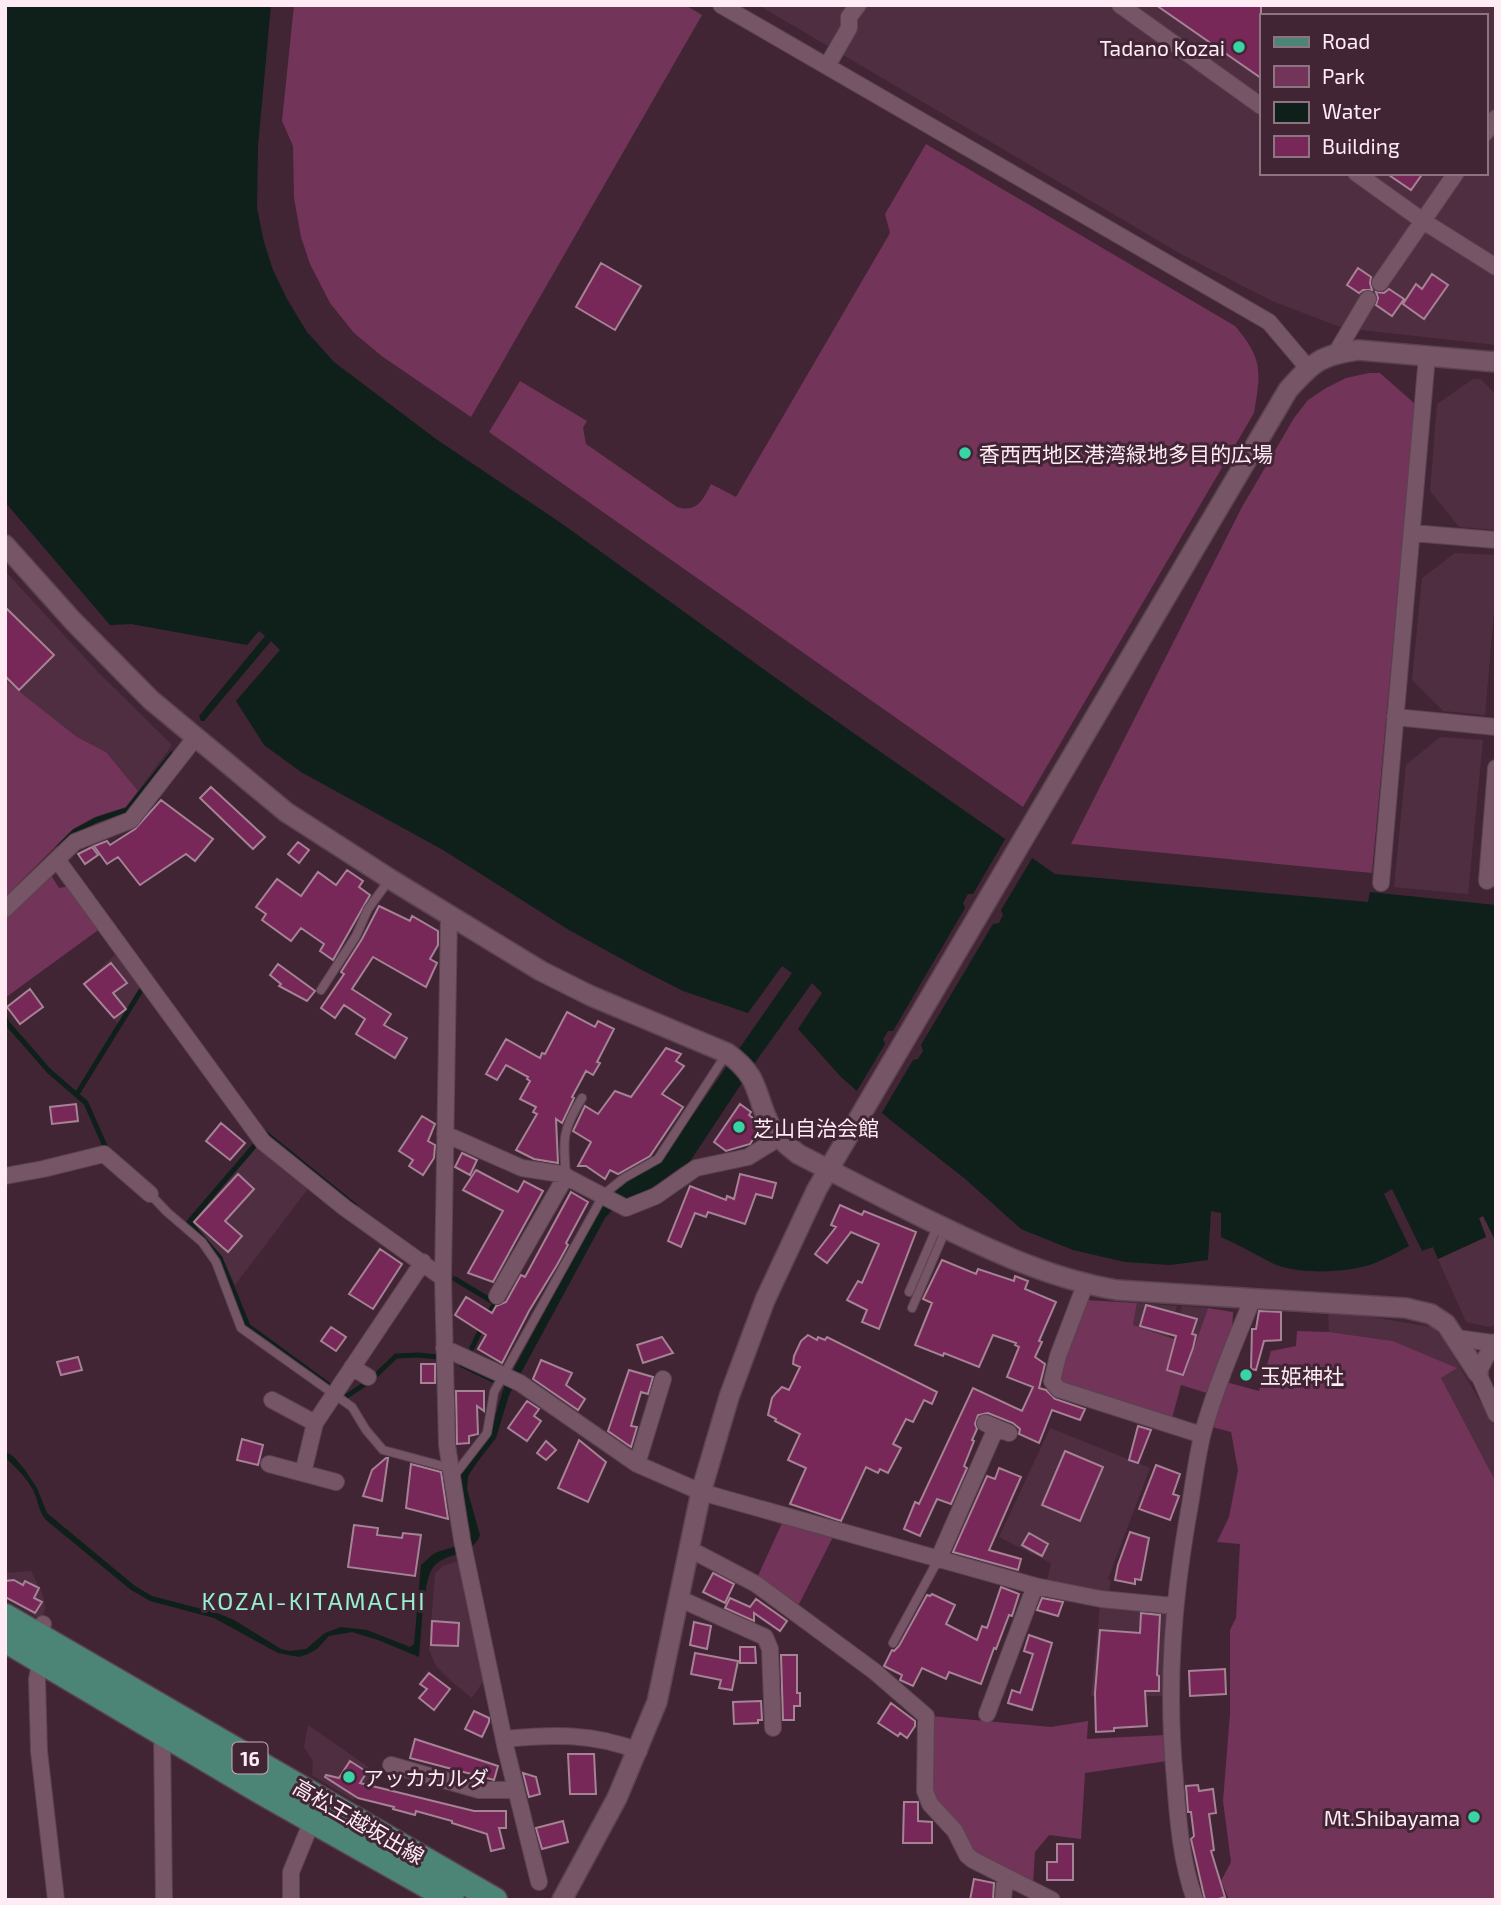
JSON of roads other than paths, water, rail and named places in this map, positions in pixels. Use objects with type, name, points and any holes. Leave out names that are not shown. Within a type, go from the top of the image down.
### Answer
[{"type":"main road","name":"高松王越坂出線","points":[[5,1616],[352,1830],[452,1900]]},
{"type":"main road","name":"高松王越坂出線","points":[[5,1640],[41,1640],[162,1732],[313,1821],[352,1830],[495,1900]]},
{"type":"street","points":[[721,5],[1269,321],[1308,368]]},
{"type":"street","points":[[827,66],[849,28],[849,18],[858,5]]},
{"type":"street","points":[[1120,5],[1260,105]]},
{"type":"street","points":[[1359,175],[1423,221],[1496,267]]},
{"type":"street","points":[[1380,283],[1455,175]]},
{"type":"street","points":[[1336,353],[1368,299]]},
{"type":"street","points":[[562,1900],[597,1837],[639,1751],[657,1702],[701,1492],[729,1396],[765,1300],[803,1218],[1289,390],[1315,362],[1336,353],[1358,350],[1496,362]]},
{"type":"street","points":[[1381,883],[1427,356]]},
{"type":"street","points":[[1412,533],[1496,540]]},
{"type":"street","points":[[8,556],[151,700],[286,811],[390,879],[554,977],[727,1054],[742,1064],[753,1078],[771,1126],[779,1138],[798,1154],[942,1227],[1041,1271],[1085,1284],[1117,1290],[1406,1308],[1431,1314],[1446,1324],[1456,1338],[1478,1373],[1496,1414]]},
{"type":"street","points":[[1395,717],[1496,726]]},
{"type":"street","points":[[5,909],[75,842],[131,820],[195,738]]},
{"type":"street","points":[[1488,881],[1496,768]]},
{"type":"street","points":[[58,861],[263,1142],[345,1208],[443,1278]]},
{"type":"street","points":[[449,914],[443,1278],[447,1445],[463,1547],[504,1739],[539,1882]]},
{"type":"street","points":[[445,1134],[522,1168],[566,1176],[626,1208],[656,1196],[696,1168],[748,1157],[779,1138]]},
{"type":"street","points":[[5,1175],[104,1154],[150,1194]]},
{"type":"street","points":[[497,1296],[566,1176]]},
{"type":"street","points":[[303,1473],[315,1423],[423,1262]]},
{"type":"street","points":[[1085,1284],[1056,1363],[1052,1381],[1058,1389],[1202,1435]]},
{"type":"street","points":[[1195,1900],[1180,1834],[1172,1750],[1169,1698],[1174,1606],[1202,1435],[1253,1298]]},
{"type":"street","points":[[1456,1338],[1494,1342],[1478,1373]]},
{"type":"street","points":[[444,1348],[520,1383],[637,1464],[701,1492],[1035,1586],[1101,1600],[1174,1606]]},
{"type":"street","points":[[352,1367],[368,1377]]},
{"type":"street","points":[[637,1464],[663,1379]]},
{"type":"street","points":[[272,1400],[315,1423]]},
{"type":"street","points":[[938,1560],[997,1428]]},
{"type":"street","points":[[269,1464],[336,1482]]},
{"type":"street","points":[[688,1551],[699,1554],[756,1584],[874,1671],[926,1716],[925,1791],[930,1804],[955,1831],[967,1855],[1004,1878],[1052,1900]]},
{"type":"street","points":[[986,1714],[1035,1586]]},
{"type":"street","points":[[678,1598],[765,1637],[770,1649],[773,1728]]},
{"type":"street","points":[[41,1640],[37,1679],[39,1751],[56,1900]]},
{"type":"street","points":[[162,1732],[164,1900]]},
{"type":"street","points":[[504,1739],[574,1735],[620,1744],[639,1751]]},
{"type":"street","points":[[391,1765],[479,1790],[516,1790]]},
{"type":"street","points":[[291,1900],[291,1872],[313,1821]]},
{"type":"street","points":[[1003,1900],[1004,1878]]},
{"type":"lane","points":[[321,990],[356,936],[368,908],[390,879]]},
{"type":"lane","points":[[150,1194],[202,1242],[216,1262],[241,1328],[352,1407],[383,1450],[451,1474],[488,1433],[494,1392],[604,1195],[624,1178],[658,1159],[727,1054]]},
{"type":"lane","points":[[566,1176],[566,1128],[582,1098]]},
{"type":"lane","points":[[909,1292],[942,1227]]},
{"type":"lane","points":[[912,1308],[942,1227]]},
{"type":"lane","points":[[893,1643],[938,1560]]},
{"type":"water","points":[[5,5],[271,5],[258,146],[257,208],[273,270],[287,299],[307,332],[334,362],[436,439],[561,523],[805,699],[1055,874],[1368,902],[1370,892],[1496,905],[1496,1242],[1483,1216],[1479,1218],[1486,1237],[1438,1259],[1433,1247],[1422,1251],[1392,1189],[1384,1194],[1409,1246],[1375,1263],[1352,1269],[1310,1271],[1274,1264],[1221,1237],[1221,1213],[1211,1211],[1208,1260],[1170,1265],[1125,1262],[1073,1250],[1021,1229],[964,1178],[841,1077],[798,1029],[822,993],[812,983],[689,1163],[621,1204],[605,1218],[509,1395],[496,1438],[468,1476],[467,1489],[480,1535],[471,1547],[443,1559],[432,1569],[424,1598],[419,1657],[352,1632],[329,1636],[317,1649],[299,1657],[278,1653],[214,1618],[150,1601],[131,1590],[46,1520],[32,1488],[5,1457],[5,1451],[25,1470],[37,1488],[47,1513],[135,1586],[152,1596],[217,1613],[234,1620],[281,1649],[290,1651],[306,1649],[325,1633],[341,1627],[367,1630],[410,1647],[414,1644],[421,1565],[435,1553],[459,1545],[471,1535],[460,1486],[461,1475],[488,1440],[504,1387],[603,1203],[676,1139],[792,973],[782,966],[748,1013],[683,991],[569,930],[443,850],[301,772],[264,745],[236,701],[280,650],[271,641],[204,721],[201,721],[199,716],[265,636],[259,631],[247,645],[131,624],[110,625],[5,502]]},
{"type":"waterway","points":[[60,846],[74,832],[96,820],[127,810],[172,754]]},
{"type":"waterway","points":[[77,1094],[143,987]]},
{"type":"waterway","points":[[5,1018],[49,1071],[86,1103],[108,1153]]},
{"type":"waterway","points":[[265,1133],[355,1206]]},
{"type":"waterway","points":[[255,1145],[189,1222],[220,1258],[248,1326],[330,1386]]},
{"type":"waterway","points":[[455,1279],[495,1303],[488,1315]]},
{"type":"waterway","points":[[472,1348],[482,1327]]},
{"type":"waterway","points":[[340,1393],[347,1396],[371,1380],[396,1356],[438,1357]]},
{"type":"waterway","points":[[462,1365],[493,1380]]},
{"type":"place","name":"Tadano Kozai","points":[[1239,47]]},
{"type":"place","name":"香西西地区港湾緑地多目的広場","points":[[965,453]]},
{"type":"place","name":"芝山自治会館","points":[[739,1127]]},
{"type":"place","name":"玉姫神社","points":[[1246,1375]]},
{"type":"place","name":"アッカカルダ","points":[[349,1777]]},
{"type":"place","name":"Mt.Shibayama","points":[[1474,1817]]},
{"type":"district","name":"KOZAI-KITAMACHI","points":[[314,1600]]}]
